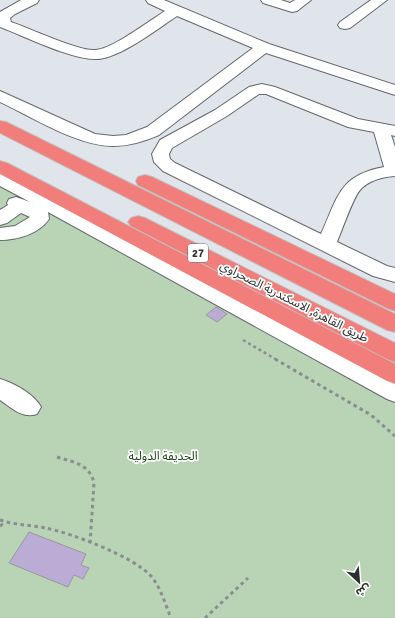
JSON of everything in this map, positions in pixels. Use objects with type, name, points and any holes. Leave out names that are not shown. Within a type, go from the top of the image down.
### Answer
[{"type":"highway","points":[[0,110],[344,280],[395,303]]},
{"type":"highway","name":"طريق القاهرة, الاسكندرية الصحراوي","points":[[0,126],[395,324]]},
{"type":"highway","name":"طريق القاهرة, الاسكندرية الصحراوي","points":[[0,152],[395,353]]},
{"type":"highway","points":[[0,167],[395,375]]},
{"type":"street","points":[[32,0],[7,13],[3,17],[5,24],[76,52],[89,55],[104,53],[115,49],[176,10]]},
{"type":"street","points":[[152,0],[264,47],[395,90]]},
{"type":"street","points":[[268,0],[292,8],[304,0]]},
{"type":"street","points":[[345,25],[380,0]]},
{"type":"street","points":[[0,96],[82,136],[102,141],[129,140],[153,131],[264,47]]},
{"type":"street","points":[[326,244],[351,189],[356,184],[375,174],[394,171],[388,130],[348,121],[270,90],[258,89],[170,141],[162,148],[160,152],[161,160],[169,167],[326,244],[380,270],[395,275]]},
{"type":"street","points":[[0,179],[395,393]]},
{"type":"street","points":[[0,194],[40,215],[40,219],[22,231],[9,234],[0,234]]},
{"type":"street","points":[[0,219],[20,205]]},
{"type":"street","points":[[0,388],[28,407]]},
{"type":"path","points":[[243,340],[370,415],[395,436]]},
{"type":"path","points":[[57,457],[86,468],[92,474],[94,483],[90,543]]},
{"type":"path","points":[[0,520],[4,522],[56,530],[90,543],[136,564],[151,575],[156,582],[171,618]]},
{"type":"path","points":[[0,526],[4,522]]},
{"type":"path","points":[[205,618],[248,578]]},
{"type":"green space","name":"الحديقة الدولية","points":[[0,184],[395,400],[395,618],[0,618]]},
{"type":"building","points":[[216,307],[227,314],[217,322],[206,315]]},
{"type":"building","points":[[29,532],[86,554],[81,565],[89,568],[83,579],[74,575],[68,587],[9,563]]}]
